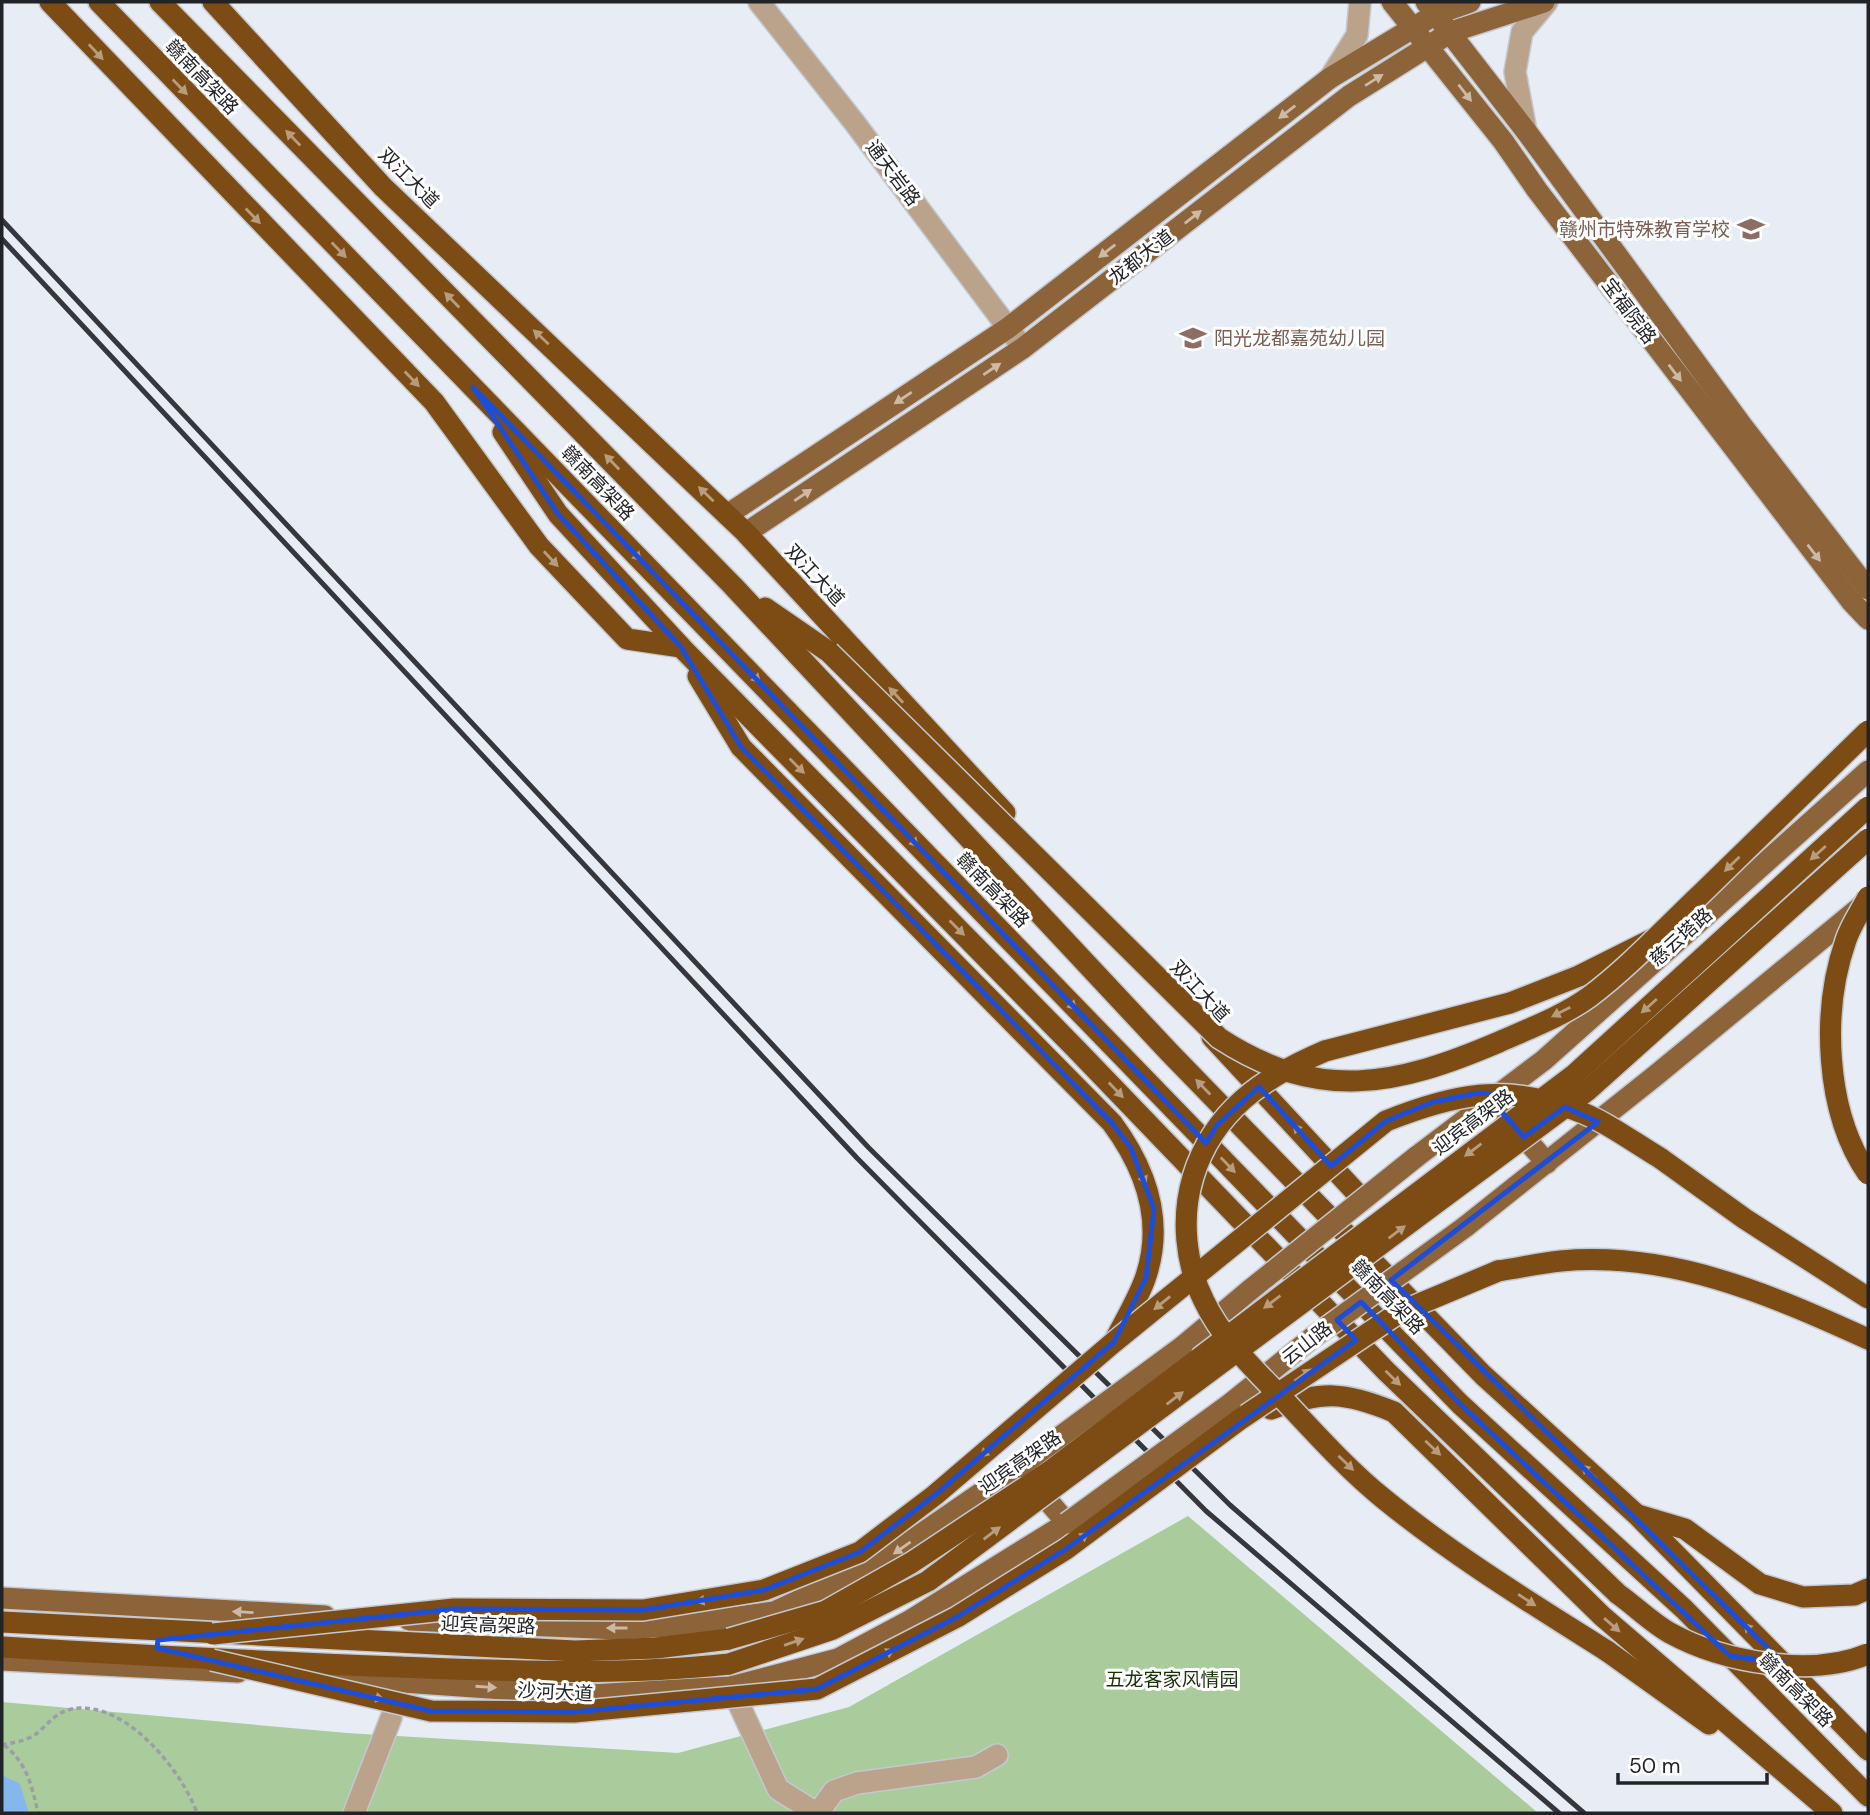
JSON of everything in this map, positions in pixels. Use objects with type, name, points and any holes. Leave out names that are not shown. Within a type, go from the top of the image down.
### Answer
[{"type":"highway","points":[[50,2],[434,402],[539,546],[627,639],[681,647]]},
{"type":"highway","name":"赣南高架路","points":[[99,2],[1460,1404],[1684,1609],[1868,1796]]},
{"type":"highway","name":"赣南高架路","points":[[160,2],[733,586],[1160,1042],[1483,1375],[1637,1515],[1868,1750]]},
{"type":"highway","name":"双江大道","points":[[213,2],[383,187],[746,533],[1363,1200]]},
{"type":"highway","points":[[473,387],[558,514],[681,647],[1077,1050],[1386,1371],[1618,1594],[1668,1632],[1712,1651],[1754,1662],[1809,1665],[1852,1661],[1868,1654]]},
{"type":"highway","points":[[733,586],[829,652],[1219,1038],[1253,1060],[1305,1078],[1350,1082],[1393,1078],[1448,1064],[1524,1031],[1588,998],[1656,938],[1868,731]]},
{"type":"highway","points":[[681,647],[741,747],[1112,1123],[1131,1148],[1144,1176],[1153,1209],[1152,1239],[1146,1278],[1114,1342]]},
{"type":"highway","name":"迎宾高架路","points":[[2,1622],[447,1647],[575,1651],[629,1649],[729,1639],[826,1611],[911,1563],[1049,1471],[1574,1074],[1868,807]]},
{"type":"highway","name":"迎宾高架路","points":[[2,1647],[212,1660],[485,1671],[660,1672],[729,1664],[833,1629],[928,1581],[1588,1090],[1868,839]]},
{"type":"highway","points":[[1868,898],[1846,939],[1833,990],[1829,1036],[1835,1087],[1855,1155],[1868,1174]]},
{"type":"highway","points":[[1656,938],[1579,976],[1510,1003],[1325,1051],[1292,1065],[1250,1093],[1217,1125],[1199,1157],[1189,1191],[1186,1231],[1189,1259],[1203,1299],[1220,1329],[1303,1420],[1382,1497],[1452,1552],[1607,1651],[1827,1809]]},
{"type":"highway","points":[[213,1634],[454,1609],[643,1610],[764,1590],[860,1552],[935,1495],[1114,1342],[1386,1121],[1433,1102],[1478,1093],[1524,1095],[1577,1110],[1660,1158],[1745,1219],[1868,1298]]},
{"type":"highway","points":[[212,1660],[431,1711],[574,1712],[817,1689],[957,1617],[1066,1549],[1234,1412],[1401,1312],[1498,1271],[1562,1261],[1610,1261],[1699,1273],[1768,1294],[1868,1339]]},
{"type":"highway","points":[[1234,1412],[1312,1395],[1357,1396],[1394,1412],[1602,1616],[1827,1809]]},
{"type":"highway","points":[[1637,1515],[1685,1529],[1759,1584],[1803,1597],[1854,1595],[1868,1589]]},
{"type":"main road","name":"宝福院路","points":[[1392,2],[1429,46],[1724,437],[1851,601],[1868,619]]},
{"type":"main road","name":"龙都大道","points":[[727,515],[1008,328],[1330,78],[1413,27],[1431,8],[1471,2]]},
{"type":"main road","name":"龙都大道","points":[[746,533],[1023,348],[1349,96],[1451,32],[1545,2]]},
{"type":"main road","name":"宝福院路","points":[[1431,8],[1526,131],[1743,427],[1868,589]]},
{"type":"main road","name":"慈云塔路","points":[[1491,1100],[1544,1060],[1868,771]]},
{"type":"main road","points":[[2,1598],[618,1629],[671,1626],[774,1612],[865,1570],[1019,1467],[1182,1347],[1416,1157],[1491,1100],[1548,1163],[1868,898]]},
{"type":"main road","name":"云山路","points":[[1067,1523],[1234,1412],[1312,1338],[1548,1163]]},
{"type":"main road","points":[[1019,1467],[1067,1523]]},
{"type":"main road","name":"沙河大道","points":[[2,1660],[355,1678],[590,1695],[732,1687],[838,1659],[911,1620],[1067,1523]]},
{"type":"street","name":"通天岩路","points":[[759,2],[854,122],[1023,348]]},
{"type":"street","points":[[1330,78],[1357,34],[1360,2]]},
{"type":"street","points":[[1526,131],[1515,72],[1522,32],[1545,2]]},
{"type":"street","points":[[732,1687],[778,1789],[817,1813],[834,1791],[857,1783],[976,1767],[997,1755]]},
{"type":"street","points":[[354,1813],[391,1718]]},
{"type":"path","points":[[3,1745],[32,1737],[51,1718],[72,1709],[94,1710],[123,1721],[173,1766],[197,1813]]},
{"type":"path","points":[[3,1745],[18,1756],[32,1784],[38,1813]]},
{"type":"highlighted area","points":[[473,387],[1206,1143],[1217,1125],[1259,1087],[1331,1166],[1386,1121],[1433,1102],[1478,1093],[1500,1094],[1491,1100],[1524,1137],[1565,1107],[1598,1122],[1391,1280],[1783,1663],[1730,1656],[1460,1404],[1361,1302],[1337,1320],[1356,1340],[1066,1549],[957,1617],[817,1689],[574,1712],[431,1711],[157,1648],[158,1640],[454,1609],[643,1610],[764,1590],[860,1552],[935,1495],[1114,1342],[1146,1278],[1154,1209],[1131,1148],[1112,1123],[741,747],[681,647],[558,514]]},
{"type":"green space","name":"五龙客家风情园","points":[[1188,1516],[1538,1813],[2,1813],[2,1702],[347,1733],[678,1753],[849,1707]]},
{"type":"water","points":[[2,1775],[20,1784],[29,1813],[2,1813]]},
{"type":"railway","points":[[2,220],[869,1148],[1230,1505],[1584,1813]]},
{"type":"railway","points":[[2,239],[857,1158],[1206,1511],[1559,1813]]},
{"type":"place","name":"赣州市特殊教育学校","points":[[1751,229]]},
{"type":"place","name":"阳光龙都嘉苑幼儿园","points":[[1193,338]]}]
